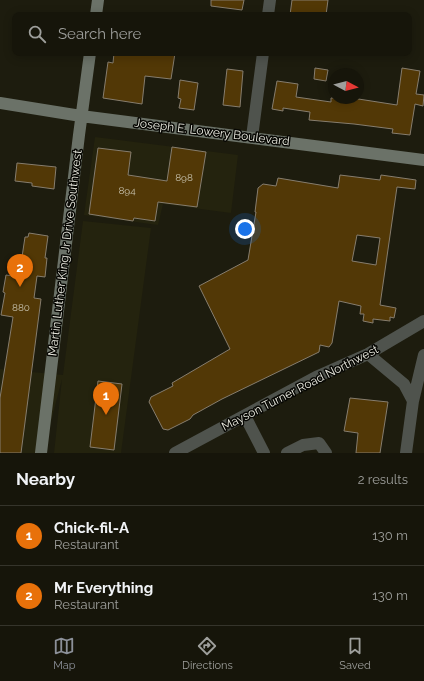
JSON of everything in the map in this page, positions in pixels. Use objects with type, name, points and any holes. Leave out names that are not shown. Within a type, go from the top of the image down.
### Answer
[{"type":"main road","points":[[96,12],[98,0]]},
{"type":"main road","name":"Martin Luther King Jr Drive Southwest","points":[[41,453],[81,116],[90,56]]},
{"type":"main road","name":"Joseph E. Lowery Boulevard","points":[[0,103],[81,116],[424,160]]},
{"type":"street","points":[[268,12],[270,0]]},
{"type":"street","points":[[252,137],[263,56]]},
{"type":"street","name":"Mayson Turner Road Northwest","points":[[175,453],[316,377],[368,354],[424,321]]},
{"type":"street","points":[[368,354],[404,384],[413,401]]},
{"type":"street","points":[[406,453],[413,401],[424,355]]},
{"type":"street","points":[[245,416],[264,453]]},
{"type":"street","points":[[287,453],[303,445],[319,443],[326,453]]},
{"type":"shaded area","points":[[95,137],[238,155],[231,213],[163,204],[158,225],[84,215]]},
{"type":"shaded area","points":[[83,221],[151,228],[121,453],[54,453],[62,379],[43,453],[0,453],[0,369],[63,375]]},
{"type":"building","points":[[211,0],[244,0],[242,10],[211,6]]},
{"type":"building","points":[[292,0],[328,0],[326,12],[290,12]]},
{"type":"building","points":[[114,56],[175,56],[171,79],[145,76],[142,104],[103,98],[108,62],[113,63]]},
{"type":"building","points":[[315,68],[328,70],[326,81],[314,79]]},
{"type":"building","points":[[402,68],[420,71],[416,94],[424,95],[423,106],[415,104],[410,135],[392,133],[393,129],[309,120],[310,112],[283,108],[283,111],[272,109],[277,81],[298,84],[296,97],[328,102],[328,104],[364,104],[364,100],[397,105]]},
{"type":"building","points":[[227,69],[243,71],[240,107],[223,105]]},
{"type":"building","points":[[180,80],[198,83],[194,110],[179,108],[181,99],[178,98]]},
{"type":"building","points":[[172,147],[206,152],[197,207],[158,202],[155,221],[134,218],[133,221],[89,214],[98,148],[131,152],[128,175],[167,181]]},
{"type":"building","points":[[17,163],[56,167],[54,189],[32,186],[32,183],[15,181]]},
{"type":"building","points":[[340,175],[380,180],[381,175],[416,180],[415,189],[397,187],[380,305],[396,308],[394,318],[390,317],[390,321],[373,319],[373,323],[363,321],[364,314],[360,314],[361,306],[339,301],[332,343],[329,347],[320,345],[319,352],[222,399],[193,415],[190,419],[168,430],[163,429],[149,402],[151,397],[173,386],[172,383],[230,349],[199,286],[248,260],[256,212],[258,188],[263,184],[276,186],[278,178],[338,188]],"holes":[[[357,235],[380,238],[376,265],[352,261]]]},
{"type":"building","points":[[29,233],[48,236],[45,258],[47,258],[45,277],[37,276],[34,298],[41,299],[21,453],[0,453],[0,398],[13,317],[1,315],[5,293],[3,292],[6,275],[19,277],[25,237],[28,237]]},
{"type":"building","points":[[98,381],[122,384],[114,450],[90,447]]},
{"type":"building","points":[[350,398],[388,402],[380,453],[356,453],[358,433],[344,431]]},
{"type":"place","name":"Mr Everything","points":[[20,287]]},
{"type":"place","name":"Chick-fil-A","points":[[106,415]]}]
